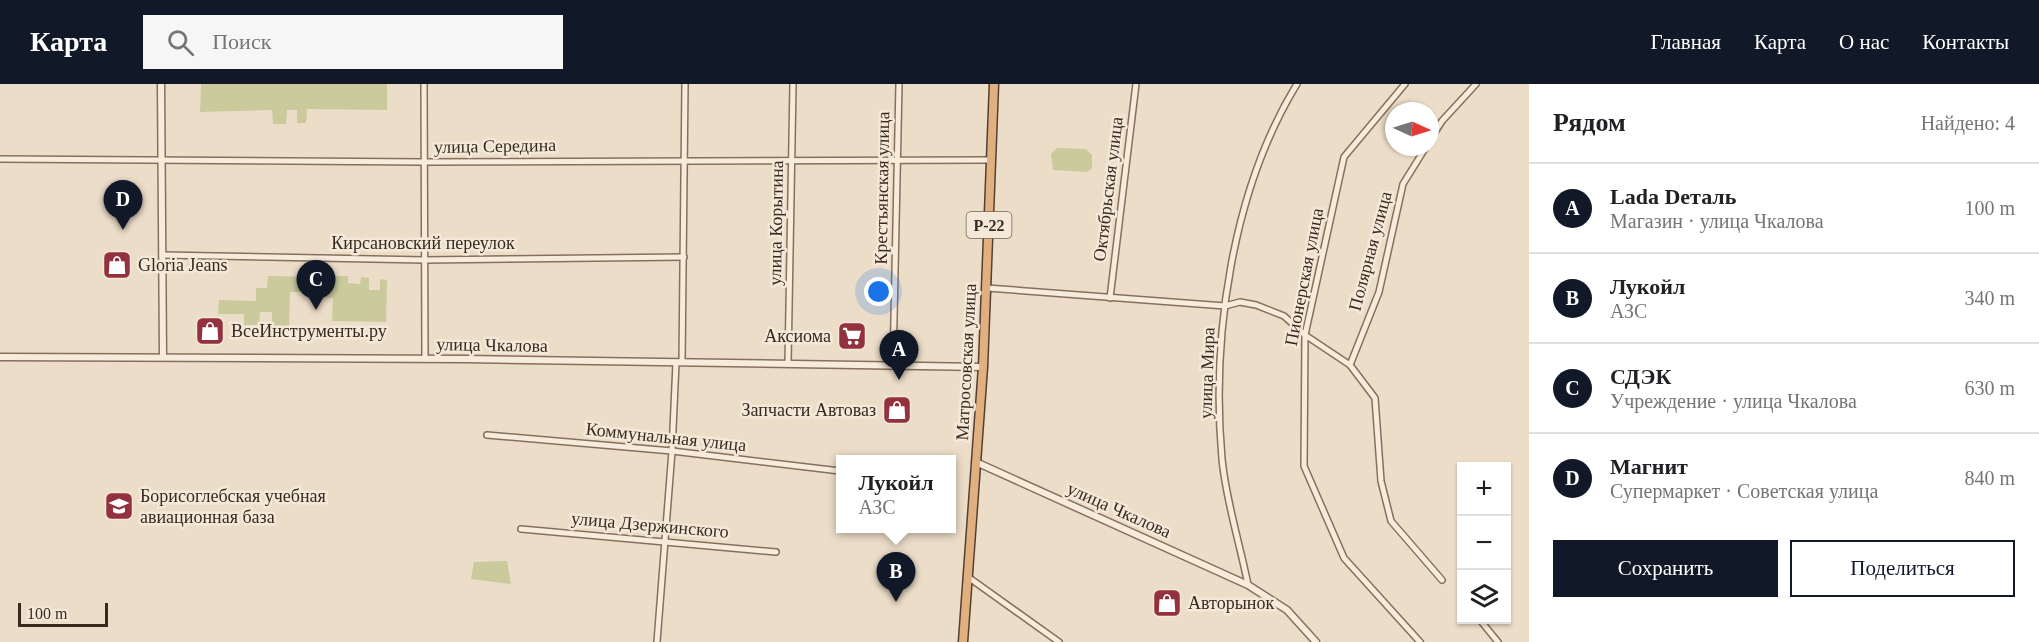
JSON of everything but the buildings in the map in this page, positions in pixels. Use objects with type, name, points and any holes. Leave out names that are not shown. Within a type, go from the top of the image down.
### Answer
[{"type":"highway","name":"Матросовская улица","points":[[963,642],[978,463],[994,84]]},
{"type":"street","points":[[161,84],[163,357]]},
{"type":"street","points":[[424,84],[425,359]]},
{"type":"street","points":[[657,642],[679,363],[684,257],[685,84]]},
{"type":"street","name":"улица Корытина","points":[[788,363],[793,84]]},
{"type":"street","name":"Крестьянская улица","points":[[893,365],[899,84]]},
{"type":"street","name":"Октябрьская улица","points":[[1110,298],[1136,84]]},
{"type":"street","name":"улица Мира","points":[[1248,585],[1223,462],[1218,397],[1225,306],[1254,178],[1287,101],[1297,84]]},
{"type":"street","name":"Пионерская улица","points":[[1405,84],[1344,157],[1305,335],[1304,466],[1344,558],[1420,642]]},
{"type":"street","points":[[1439,126],[1476,84]]},
{"type":"street","name":"Полярная улица","points":[[1350,365],[1379,292],[1403,184],[1420,156]]},
{"type":"street","name":"улица Середина","points":[[0,159],[161,158],[424,162],[685,159],[991,160]]},
{"type":"street","name":"Кирсановский переулок","points":[[162,255],[425,260],[684,257]]},
{"type":"street","points":[[987,288],[1225,306],[1240,302],[1256,305],[1284,316],[1305,335],[1350,365],[1375,398],[1381,481],[1391,521],[1442,580]]},
{"type":"street","name":"улица Чкалова","points":[[0,357],[425,359],[983,367]]},
{"type":"street","name":"Коммунальная улица","points":[[487,435],[672,451],[836,471]]},
{"type":"street","name":"улица Чкалова","points":[[978,463],[1248,585]]},
{"type":"street","name":"улица Дзержинского","points":[[520,529],[665,540],[776,552]]},
{"type":"street","points":[[968,577],[1059,642]]},
{"type":"street","points":[[1248,585],[1287,610],[1316,642]]},
{"type":"street","points":[[1483,624],[1498,642]]},
{"type":"green space","points":[[201,84],[387,84],[387,110],[307,109],[306,123],[297,123],[297,110],[287,110],[286,124],[273,124],[272,110],[200,112]]},
{"type":"green space","points":[[1057,148],[1086,149],[1092,155],[1092,168],[1087,172],[1053,170],[1051,154]]},
{"type":"green space","points":[[268,276],[317,277],[317,285],[332,285],[333,276],[348,276],[348,283],[360,284],[361,277],[369,278],[369,290],[380,290],[380,279],[387,280],[386,322],[332,321],[333,298],[315,297],[315,292],[290,292],[289,330],[272,330],[272,312],[260,312],[259,325],[244,325],[244,314],[218,314],[219,300],[256,301],[256,288],[267,288]]},
{"type":"green space","points":[[507,561],[511,584],[471,579],[474,562]]},
{"type":"place","name":"Магнит","points":[[123,230]]},
{"type":"place","name":"Gloria Jeans","points":[[117,265]]},
{"type":"place","name":"СДЭК","points":[[316,310]]},
{"type":"place","name":"ВсеИнструменты.ру","points":[[210,331]]},
{"type":"place","name":"Аксиома","points":[[852,336]]},
{"type":"place","name":"Lada Dеталь","points":[[899,380]]},
{"type":"place","name":"Запчасти Автоваз","points":[[897,410]]},
{"type":"place","name":"Борисоглебская учебная авиационная база","points":[[119,506]]},
{"type":"place","name":"Лукойл","points":[[896,602]]},
{"type":"place","name":"Авторынок","points":[[1167,603]]}]
